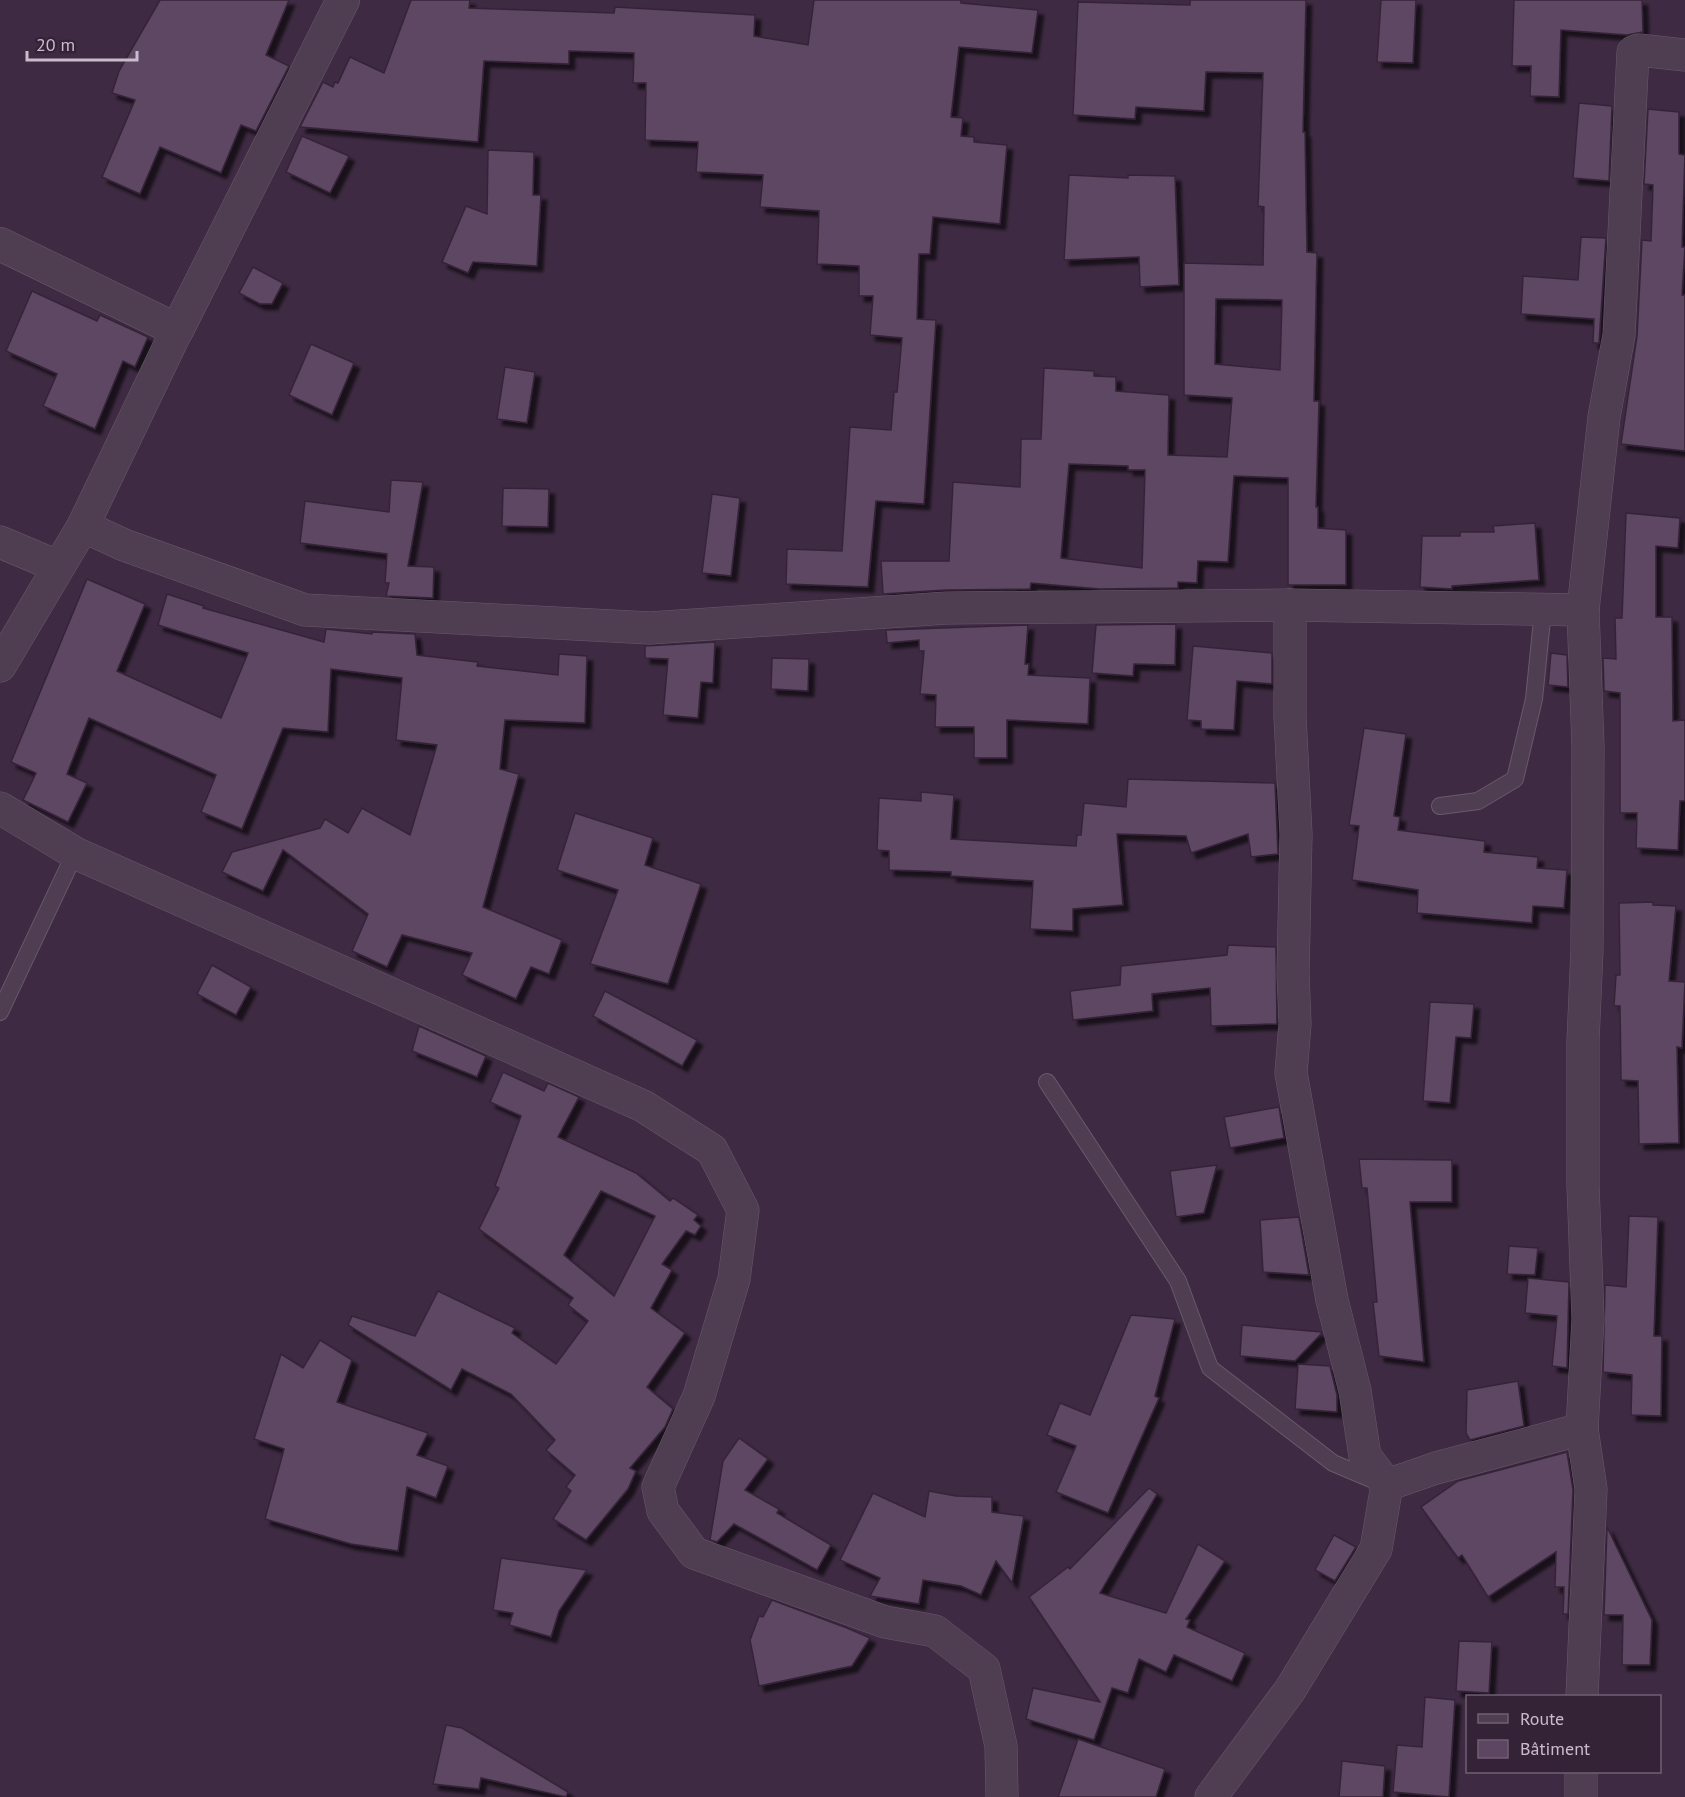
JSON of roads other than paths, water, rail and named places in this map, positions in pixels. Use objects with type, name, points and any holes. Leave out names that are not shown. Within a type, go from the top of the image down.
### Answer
[{"type":"street","points":[[0,666],[57,566],[83,526],[177,330],[343,0]]},
{"type":"street","points":[[1582,1695],[1591,1489],[1582,1429],[1588,1319],[1583,1185],[1588,759],[1583,610],[1604,417],[1619,335],[1633,52],[1639,50],[1685,55]]},
{"type":"street","points":[[0,244],[177,330]]},
{"type":"street","points":[[83,526],[124,545],[306,610],[650,627],[946,608],[1290,605],[1583,610]]},
{"type":"street","points":[[0,542],[57,566]]},
{"type":"street","points":[[1211,1797],[1290,1690],[1376,1549],[1387,1485],[1365,1456],[1355,1390],[1332,1300],[1291,1073],[1296,1024],[1293,974],[1296,834],[1290,717],[1290,605]]},
{"type":"street","points":[[0,808],[75,853],[642,1106],[712,1150],[743,1210],[734,1280],[699,1396],[658,1487],[663,1511],[694,1553],[885,1622],[935,1631],[984,1669],[1001,1746],[1002,1797]]},
{"type":"street","points":[[1387,1485],[1436,1468],[1582,1429]]},
{"type":"street","points":[[1581,1773],[1581,1797]]},
{"type":"lane","points":[[1440,806],[1478,801],[1515,779],[1534,699],[1543,610]]},
{"type":"lane","points":[[0,1012],[75,853]]},
{"type":"lane","points":[[1047,1082],[1178,1281],[1210,1368],[1333,1463],[1387,1485]]}]
